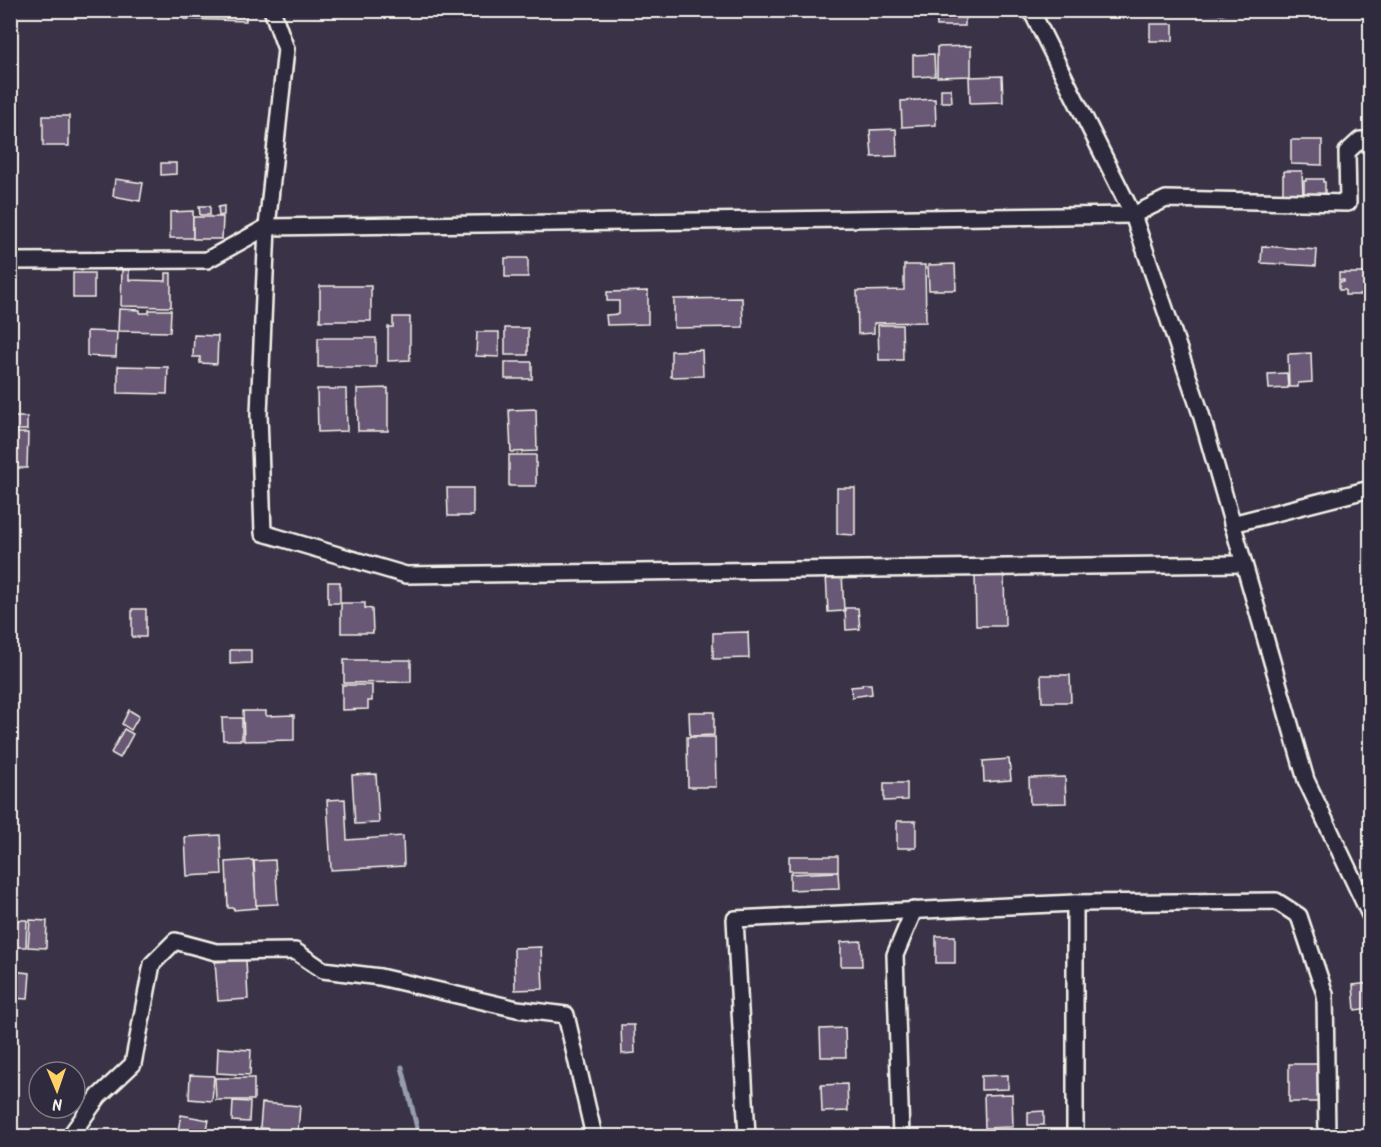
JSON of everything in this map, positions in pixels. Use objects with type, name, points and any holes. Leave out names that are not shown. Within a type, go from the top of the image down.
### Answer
[{"type":"street","points":[[272,10],[286,49],[267,227],[259,414],[263,533],[406,575],[1244,564]]},
{"type":"street","points":[[1030,10],[1133,215],[1201,414],[1306,780],[1371,915]]},
{"type":"street","points":[[10,261],[207,260],[267,227],[1133,215],[1166,199],[1348,203],[1347,152],[1360,140],[1371,140]]},
{"type":"street","points":[[1232,524],[1371,489]]},
{"type":"street","points":[[747,1137],[735,919],[1075,903],[1276,901],[1299,916],[1325,994],[1327,1137]]},
{"type":"street","points":[[1075,903],[1075,1137]]},
{"type":"street","points":[[901,1137],[895,955],[914,910]]},
{"type":"street","points":[[70,1137],[99,1096],[133,1064],[152,964],[175,941],[216,952],[295,951],[323,970],[380,976],[517,1009],[566,1015],[594,1137]]},
{"type":"building","points":[[129,10],[183,10],[183,16],[129,14]]},
{"type":"building","points":[[184,10],[246,10],[246,21],[184,19]]},
{"type":"building","points":[[936,10],[965,10],[965,26],[937,26]]},
{"type":"building","points":[[1200,10],[1225,10],[1225,14],[1200,13]]},
{"type":"building","points":[[1150,24],[1173,24],[1173,41],[1150,41]]},
{"type":"building","points":[[971,46],[971,76],[937,77],[937,47]]},
{"type":"building","points":[[934,54],[935,76],[913,77],[913,55]]},
{"type":"building","points":[[1002,76],[1003,102],[970,103],[969,77]]},
{"type":"building","points":[[941,89],[951,89],[952,102],[941,102]]},
{"type":"building","points":[[10,99],[18,99],[17,163],[10,163]]},
{"type":"building","points":[[935,99],[936,125],[902,127],[901,101]]},
{"type":"building","points":[[43,116],[69,116],[69,146],[43,146]]},
{"type":"building","points":[[896,129],[897,156],[872,157],[870,130]]},
{"type":"building","points":[[1291,140],[1322,140],[1322,165],[1291,164]]},
{"type":"building","points":[[161,163],[176,163],[176,174],[161,175]]},
{"type":"building","points":[[10,164],[16,164],[15,196],[10,196]]},
{"type":"building","points":[[1284,171],[1302,171],[1303,196],[1283,196]]},
{"type":"building","points":[[115,179],[143,183],[140,201],[113,196]]},
{"type":"building","points":[[1306,179],[1323,179],[1325,196],[1304,196]]},
{"type":"building","points":[[10,197],[15,197],[15,230],[10,230]]},
{"type":"building","points":[[199,206],[210,206],[210,215],[200,215]]},
{"type":"building","points":[[224,206],[224,215],[219,216],[218,207]]},
{"type":"building","points":[[193,211],[193,238],[170,238],[170,212]]},
{"type":"building","points":[[193,217],[223,217],[222,239],[193,239]]},
{"type":"building","points":[[1262,246],[1317,250],[1316,266],[1261,263]]},
{"type":"building","points":[[505,258],[528,258],[528,277],[505,277]]},
{"type":"building","points":[[955,264],[956,290],[929,290],[928,265]]},
{"type":"building","points":[[904,265],[925,265],[926,322],[874,323],[874,333],[858,334],[857,291],[904,290]]},
{"type":"building","points":[[122,270],[129,270],[129,280],[166,281],[166,273],[171,273],[171,307],[121,306]]},
{"type":"building","points":[[73,273],[94,273],[94,298],[73,298]]},
{"type":"building","points":[[1339,273],[1370,273],[1370,295],[1345,295],[1345,290],[1339,290],[1339,282],[1344,282],[1344,280],[1339,280]]},
{"type":"building","points":[[320,286],[371,286],[371,321],[320,321]]},
{"type":"building","points":[[648,291],[648,324],[607,325],[606,315],[619,314],[619,301],[607,301],[607,292]]},
{"type":"building","points":[[742,298],[743,327],[674,328],[674,299]]},
{"type":"building","points":[[119,309],[140,310],[140,313],[149,313],[149,310],[171,310],[170,332],[118,331]]},
{"type":"building","points":[[393,317],[410,317],[410,360],[388,361],[388,327],[393,327]]},
{"type":"building","points":[[878,325],[902,325],[903,360],[879,360]]},
{"type":"building","points":[[505,328],[528,328],[528,355],[505,355]]},
{"type":"building","points":[[87,331],[117,332],[116,357],[87,356]]},
{"type":"building","points":[[477,332],[499,332],[499,357],[476,356]]},
{"type":"building","points":[[194,335],[218,336],[217,364],[200,363],[200,357],[193,357]]},
{"type":"building","points":[[318,338],[376,338],[376,367],[318,367]]},
{"type":"building","points":[[702,350],[703,376],[671,377],[671,351]]},
{"type":"building","points":[[1311,353],[1312,382],[1298,383],[1298,387],[1289,387],[1288,354]]},
{"type":"building","points":[[505,362],[532,362],[532,379],[505,379]]},
{"type":"building","points":[[118,366],[168,367],[167,394],[118,393]]},
{"type":"building","points":[[1287,373],[1288,388],[1269,389],[1268,374]]},
{"type":"building","points":[[388,388],[388,431],[358,431],[357,389]]},
{"type":"building","points":[[317,389],[346,389],[347,431],[318,432]]},
{"type":"building","points":[[536,409],[537,451],[511,452],[509,410]]},
{"type":"building","points":[[10,417],[27,417],[27,430],[10,430]]},
{"type":"building","points":[[10,433],[28,433],[27,468],[10,468]]},
{"type":"building","points":[[509,455],[536,455],[536,486],[509,486]]},
{"type":"building","points":[[447,488],[473,488],[473,516],[448,516]]},
{"type":"building","points":[[837,488],[855,488],[855,535],[837,534]]},
{"type":"building","points":[[842,573],[844,611],[828,612],[826,574]]},
{"type":"building","points":[[1004,573],[1005,626],[976,626],[975,574]]},
{"type":"building","points":[[328,582],[340,582],[340,603],[328,603]]},
{"type":"building","points":[[341,603],[365,603],[365,608],[372,609],[373,633],[341,633]]},
{"type":"building","points":[[845,608],[858,608],[860,629],[846,630]]},
{"type":"building","points":[[132,609],[146,609],[146,637],[132,637]]},
{"type":"building","points":[[748,632],[749,658],[713,659],[713,633]]},
{"type":"building","points":[[230,650],[251,650],[251,663],[230,664]]},
{"type":"building","points":[[344,660],[411,660],[411,682],[344,683]]},
{"type":"building","points":[[1041,675],[1070,675],[1071,702],[1042,702]]},
{"type":"building","points":[[862,684],[871,684],[872,694],[852,697],[851,687],[862,686]]},
{"type":"building","points":[[342,685],[372,685],[372,701],[368,701],[368,709],[342,710]]},
{"type":"building","points":[[129,710],[139,716],[131,730],[122,724]]},
{"type":"building","points":[[243,711],[266,711],[266,716],[294,715],[294,740],[244,741]]},
{"type":"building","points":[[689,712],[714,712],[714,735],[690,736]]},
{"type":"building","points":[[222,718],[242,718],[242,740],[223,740]]},
{"type":"building","points":[[124,729],[133,734],[120,758],[111,753]]},
{"type":"building","points":[[687,737],[715,737],[716,787],[688,787]]},
{"type":"building","points":[[1009,759],[1011,780],[984,782],[983,761]]},
{"type":"building","points":[[376,774],[379,823],[355,824],[352,775]]},
{"type":"building","points":[[1065,777],[1066,803],[1030,804],[1029,778]]},
{"type":"building","points":[[884,783],[907,783],[907,800],[884,801]]},
{"type":"building","points":[[345,799],[347,840],[403,836],[404,866],[331,870],[327,800]]},
{"type":"building","points":[[897,821],[916,821],[916,848],[897,848]]},
{"type":"building","points":[[220,835],[222,874],[187,876],[185,837]]},
{"type":"building","points":[[789,856],[838,856],[838,871],[789,871]]},
{"type":"building","points":[[253,860],[257,908],[234,910],[234,908],[228,908],[226,862]]},
{"type":"building","points":[[275,860],[278,904],[256,905],[254,861]]},
{"type":"building","points":[[838,872],[839,888],[790,890],[790,874]]},
{"type":"building","points":[[10,920],[27,920],[26,947],[10,947]]},
{"type":"building","points":[[30,920],[47,921],[46,948],[28,947]]},
{"type":"building","points":[[936,936],[955,936],[955,963],[936,963]]},
{"type":"building","points":[[861,941],[862,966],[841,966],[841,942]]},
{"type":"building","points":[[541,947],[543,989],[515,990],[514,948]]},
{"type":"building","points":[[246,960],[248,999],[218,1001],[215,962]]},
{"type":"building","points":[[11,971],[30,973],[28,999],[10,998]]},
{"type":"building","points":[[1370,983],[1370,1008],[1355,1010],[1353,985]]},
{"type":"building","points":[[621,1025],[634,1025],[635,1053],[622,1054]]},
{"type":"building","points":[[845,1028],[846,1057],[821,1057],[820,1029]]},
{"type":"building","points":[[218,1048],[251,1050],[250,1075],[217,1073]]},
{"type":"building","points":[[1289,1064],[1319,1064],[1319,1102],[1289,1102]]},
{"type":"building","points":[[190,1075],[214,1076],[212,1101],[189,1099]]},
{"type":"building","points":[[1008,1075],[1008,1089],[981,1090],[981,1076]]},
{"type":"building","points":[[215,1078],[254,1078],[254,1100],[216,1100]]},
{"type":"building","points":[[847,1084],[848,1111],[822,1112],[821,1085]]},
{"type":"building","points":[[1012,1094],[1013,1127],[985,1128],[984,1095]]},
{"type":"building","points":[[233,1101],[250,1102],[249,1122],[232,1121]]},
{"type":"building","points":[[262,1103],[300,1106],[298,1131],[260,1128]]},
{"type":"building","points":[[1044,1111],[1044,1125],[1028,1125],[1028,1112]]},
{"type":"building","points":[[181,1115],[209,1120],[207,1129],[214,1131],[213,1136],[177,1136]]},
{"type":"waterway","points":[[402,1067],[419,1136]]}]
